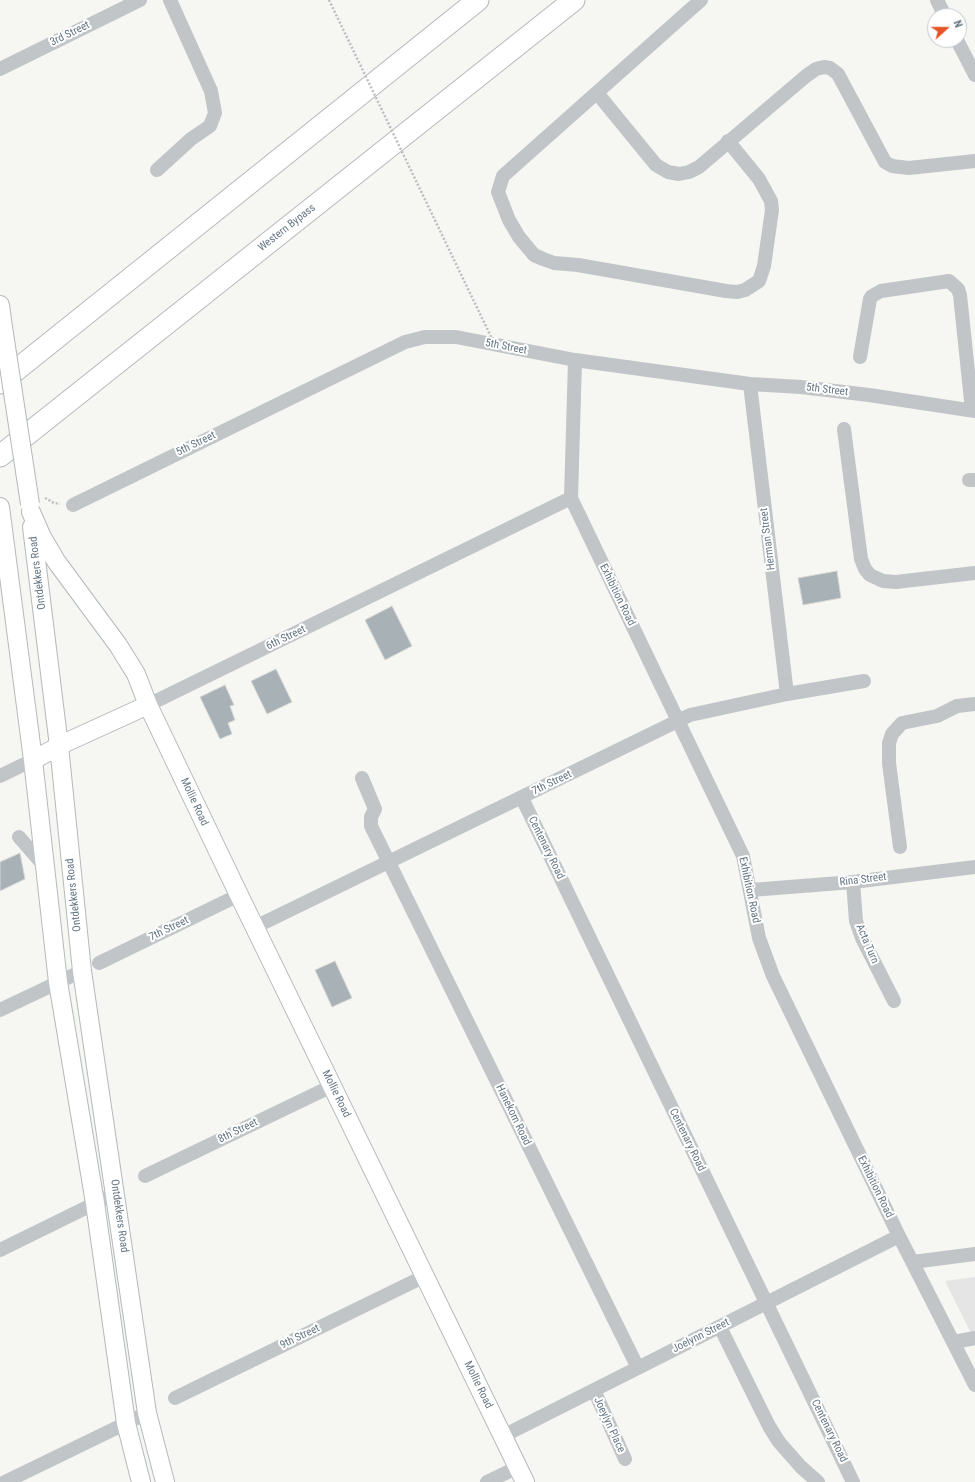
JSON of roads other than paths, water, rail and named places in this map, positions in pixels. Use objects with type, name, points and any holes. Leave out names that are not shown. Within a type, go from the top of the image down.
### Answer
[{"type":"highway","points":[[0,383],[478,0]]},
{"type":"highway","name":"Western Bypass","points":[[0,456],[574,0]]},
{"type":"main road","name":"Ontdekkers Road","points":[[0,305],[30,502],[59,746],[82,970],[116,1193],[147,1413],[164,1482]]},
{"type":"main road","name":"Mollie Road","points":[[30,502],[42,537],[56,561],[127,658],[136,674],[148,705],[239,896],[521,1474]]},
{"type":"main road","name":"Ontdekkers Road","points":[[1,516],[33,760],[58,982],[95,1203],[126,1423],[141,1482]]},
{"type":"main road","name":"6th Street","points":[[33,760],[59,746],[148,705]]},
{"type":"street","name":"3rd Street","points":[[0,69],[140,0]]},
{"type":"street","points":[[158,170],[191,139],[210,126],[216,113],[211,91],[170,0]]},
{"type":"street","points":[[701,0],[503,176],[498,192],[503,206],[519,237],[534,255],[554,263],[578,265],[737,292],[753,286],[760,281],[764,266],[772,210],[771,201],[759,179],[728,141]]},
{"type":"street","points":[[961,48],[975,75]]},
{"type":"street","points":[[597,93],[656,165],[668,172],[679,174],[689,172],[698,167],[806,76],[816,69],[824,67],[830,68],[838,74],[885,162],[892,166],[909,168],[975,161]]},
{"type":"street","points":[[860,357],[870,299],[872,296],[881,291],[949,281],[958,289],[960,295],[973,411]]},
{"type":"street","name":"5th Street","points":[[73,505],[405,342],[425,337],[442,336],[575,360],[750,384],[801,387],[869,395],[973,411]]},
{"type":"street","name":"Exhibition Road","points":[[575,360],[571,498],[743,856],[751,890],[759,938],[773,976],[899,1236],[975,1385]]},
{"type":"street","name":"Herman Street","points":[[750,384],[787,694]]},
{"type":"street","points":[[844,429],[861,559],[865,570],[870,575],[883,582],[896,582],[975,573]]},
{"type":"street","name":"6th Street","points":[[148,705],[571,498]]},
{"type":"street","name":"7th Street","points":[[255,927],[678,721],[702,712],[787,694],[864,681]]},
{"type":"street","points":[[900,847],[890,764],[889,743],[892,734],[902,723],[937,716],[957,706],[975,704]]},
{"type":"street","name":"6th Street","points":[[0,776],[33,760]]},
{"type":"street","name":"Hanekom Road","points":[[362,778],[375,809],[370,819],[372,826],[638,1368]]},
{"type":"street","name":"Centenary Road","points":[[522,798],[853,1482]]},
{"type":"street","name":"Rina Street","points":[[751,890],[853,882],[975,867]]},
{"type":"street","name":"Acta Turn","points":[[853,882],[856,921],[862,938],[894,1001]]},
{"type":"street","name":"7th Street","points":[[99,963],[239,896]]},
{"type":"street","points":[[0,1010],[82,970]]},
{"type":"street","name":"8th Street","points":[[145,1176],[332,1086]]},
{"type":"street","points":[[0,1250],[116,1193]]},
{"type":"street","name":"Joelynn Street","points":[[503,1436],[899,1236]]},
{"type":"street","points":[[913,1262],[975,1254]]},
{"type":"street","name":"9th Street","points":[[175,1398],[425,1276]]},
{"type":"street","points":[[720,1327],[769,1426],[779,1442],[801,1467],[818,1482]]},
{"type":"street","points":[[954,1342],[975,1338]]},
{"type":"street","name":"Joeylyn Place","points":[[594,1390],[625,1459]]},
{"type":"street","points":[[5,1482],[147,1413]]},
{"type":"street","points":[[486,1482],[521,1474]]}]
